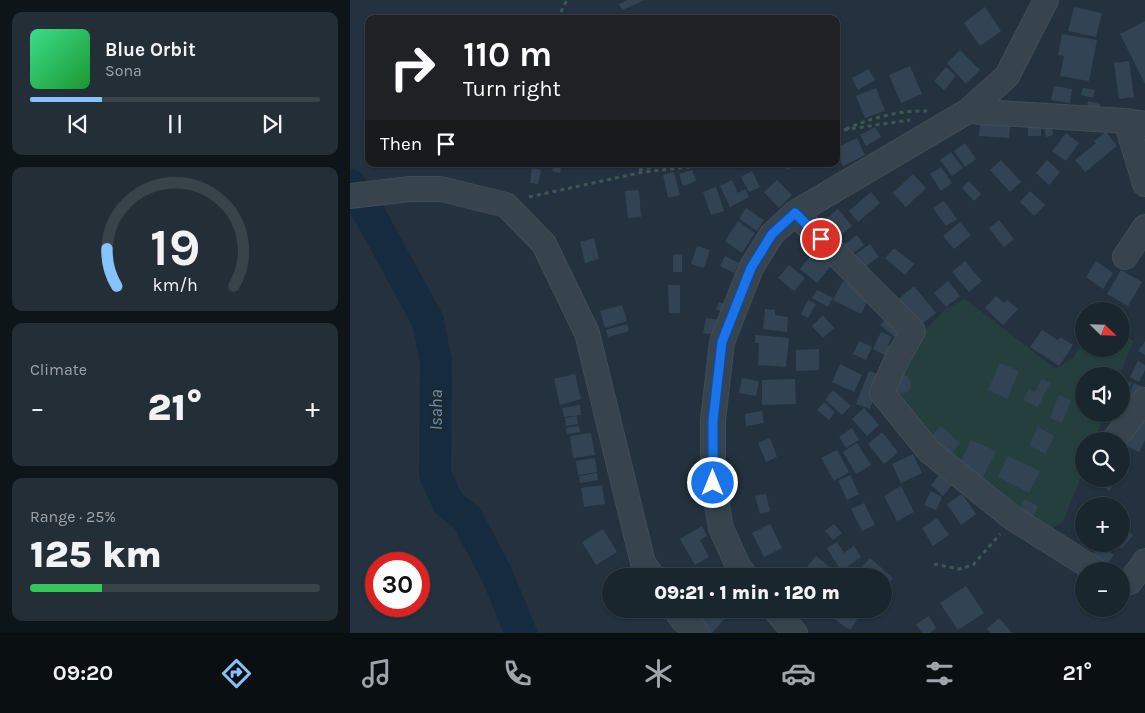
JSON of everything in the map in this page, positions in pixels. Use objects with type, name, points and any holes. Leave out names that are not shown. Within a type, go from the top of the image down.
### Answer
[{"type":"street","points":[[739,568],[721,528],[713,483],[713,420],[722,342],[751,268],[772,234],[795,213],[968,111],[1007,76],[1046,0]]},
{"type":"street","points":[[968,111],[1136,122],[1145,184]]},
{"type":"street","points":[[350,196],[410,189],[441,189],[506,205],[544,244],[587,333],[643,563],[646,568]]},
{"type":"street","points":[[795,213],[913,330],[896,361],[882,393],[929,451],[1014,519],[1082,562]]},
{"type":"street","points":[[1124,258],[1145,227]]},
{"type":"street","points":[[1120,432],[1145,400]]},
{"type":"street","points":[[1130,582],[1145,560]]},
{"type":"street","points":[[681,618],[697,633]]},
{"type":"street","points":[[782,618],[794,633]]},
{"type":"path","points":[[561,12],[567,0]]},
{"type":"path","points":[[840,130],[866,120],[914,110]]},
{"type":"path","points":[[840,131],[912,120]]},
{"type":"path","points":[[506,205],[653,167]]},
{"type":"path","points":[[529,197],[643,172],[689,167]]},
{"type":"path","points":[[934,564],[959,569],[973,565],[1014,519]]},
{"type":"green space","points":[[965,299],[1056,369],[1075,355],[1075,358],[1126,358],[1123,367],[1075,367],[1075,422],[1102,422],[1098,432],[1075,432],[1075,487],[1077,487],[1063,522],[1047,531],[933,447],[892,394],[900,357],[945,309]]},
{"type":"building","points":[[628,0],[645,0],[622,10],[619,4]]},
{"type":"building","points":[[985,7],[1001,31],[980,46],[964,23]]},
{"type":"building","points":[[1074,7],[1102,13],[1096,37],[1068,31]]},
{"type":"building","points":[[1145,21],[1145,84],[1120,34]]},
{"type":"building","points":[[1062,34],[1097,40],[1089,81],[1060,76],[1064,56],[1058,55]]},
{"type":"building","points":[[960,50],[980,70],[966,84],[947,63]]},
{"type":"building","points":[[1129,61],[1134,97],[1119,99],[1114,63]]},
{"type":"building","points":[[910,66],[922,94],[901,103],[889,75]]},
{"type":"building","points":[[946,67],[956,76],[944,90],[934,81]]},
{"type":"building","points":[[869,69],[875,80],[858,90],[852,78]]},
{"type":"building","points":[[1054,86],[1072,89],[1070,103],[1051,100]]},
{"type":"building","points":[[876,88],[885,111],[865,118],[856,96]]},
{"type":"building","points":[[1083,88],[1095,90],[1093,98],[1081,95]]},
{"type":"building","points":[[1088,101],[1100,104],[1098,111],[1087,108]]},
{"type":"building","points":[[1051,121],[1053,135],[1046,137],[1043,122]]},
{"type":"building","points":[[1028,122],[1041,122],[1041,136],[1028,136]]},
{"type":"building","points":[[980,123],[1010,125],[1009,138],[979,136]]},
{"type":"building","points":[[875,127],[881,137],[866,146],[860,135]]},
{"type":"building","points":[[1106,132],[1117,146],[1085,172],[1075,160]]},
{"type":"building","points":[[1066,133],[1079,143],[1066,161],[1052,151]]},
{"type":"building","points":[[857,138],[865,155],[843,166],[840,160],[840,146]]},
{"type":"building","points":[[965,143],[976,159],[965,167],[954,151]]},
{"type":"building","points":[[951,152],[963,168],[952,176],[940,160]]},
{"type":"building","points":[[1001,160],[1021,182],[1010,192],[990,170]]},
{"type":"building","points":[[1047,160],[1060,172],[1049,185],[1036,173]]},
{"type":"building","points":[[553,167],[561,167],[560,173],[552,171]]},
{"type":"building","points":[[941,167],[952,183],[941,191],[930,174]]},
{"type":"building","points":[[532,168],[541,170],[538,184],[530,183]]},
{"type":"building","points":[[692,170],[696,181],[683,186],[679,174]]},
{"type":"building","points":[[752,171],[760,187],[749,192],[741,177]]},
{"type":"building","points":[[674,172],[680,195],[668,198],[663,175]]},
{"type":"building","points":[[913,174],[926,188],[906,207],[893,193]]},
{"type":"building","points":[[732,180],[738,193],[745,189],[749,197],[730,207],[720,186]]},
{"type":"building","points":[[777,180],[792,195],[779,208],[764,192]]},
{"type":"building","points":[[969,181],[981,194],[974,201],[962,188]]},
{"type":"building","points":[[716,187],[724,211],[711,215],[703,192]]},
{"type":"building","points":[[639,190],[641,217],[628,218],[625,191]]},
{"type":"building","points":[[1030,191],[1045,205],[1034,216],[1020,202]]},
{"type":"building","points":[[871,192],[880,203],[858,222],[849,211]]},
{"type":"building","points":[[944,201],[957,219],[946,226],[933,208]]},
{"type":"building","points":[[746,208],[764,220],[757,231],[739,219]]},
{"type":"building","points":[[838,209],[852,226],[831,243],[817,226]]},
{"type":"building","points":[[999,220],[1014,239],[1004,247],[989,228]]},
{"type":"building","points":[[738,221],[755,233],[742,253],[725,241]]},
{"type":"building","points":[[960,222],[971,235],[954,249],[943,236]]},
{"type":"building","points":[[857,235],[864,245],[846,258],[839,248]]},
{"type":"building","points":[[594,238],[599,259],[585,263],[580,242]]},
{"type":"building","points":[[870,244],[879,257],[859,271],[850,258]]},
{"type":"building","points":[[697,246],[710,250],[704,268],[691,264]]},
{"type":"building","points":[[894,248],[914,264],[905,275],[885,258]]},
{"type":"building","points":[[816,249],[833,263],[817,283],[800,269]]},
{"type":"building","points":[[682,254],[682,272],[673,272],[673,255]]},
{"type":"building","points":[[725,256],[739,263],[734,273],[720,266]]},
{"type":"building","points":[[965,261],[982,281],[969,292],[952,272]]},
{"type":"building","points":[[1096,261],[1113,273],[1103,289],[1086,277]]},
{"type":"building","points":[[789,265],[805,278],[794,291],[778,278]]},
{"type":"building","points":[[1121,270],[1142,282],[1130,303],[1121,302],[1107,294]]},
{"type":"building","points":[[843,281],[870,295],[861,314],[833,300]]},
{"type":"building","points":[[948,281],[960,296],[946,307],[934,293]]},
{"type":"building","points":[[668,285],[680,285],[680,313],[669,313]]},
{"type":"building","points":[[914,286],[936,313],[914,330],[893,304]]},
{"type":"building","points":[[817,290],[833,298],[828,307],[812,298]]},
{"type":"building","points":[[996,296],[1004,303],[1007,300],[1018,309],[1003,325],[985,308]]},
{"type":"building","points":[[808,300],[816,304],[808,318],[801,314]]},
{"type":"building","points":[[719,302],[727,305],[724,312],[716,309]]},
{"type":"building","points":[[622,305],[627,321],[605,328],[600,311]]},
{"type":"building","points":[[765,309],[775,310],[775,315],[788,317],[787,332],[763,329]]},
{"type":"building","points":[[823,315],[834,328],[823,338],[812,326]]},
{"type":"building","points":[[887,317],[903,330],[896,338],[880,325]]},
{"type":"building","points":[[706,318],[719,320],[717,335],[703,333]]},
{"type":"building","points":[[627,324],[629,331],[608,337],[606,330]]},
{"type":"building","points":[[1042,330],[1058,340],[1060,337],[1073,345],[1059,366],[1030,347]]},
{"type":"building","points":[[881,332],[892,337],[888,345],[898,350],[893,359],[873,349]]},
{"type":"building","points":[[755,335],[789,338],[786,367],[758,365],[759,343],[755,343]]},
{"type":"building","points":[[859,341],[872,347],[866,360],[853,354]]},
{"type":"building","points":[[1145,341],[1145,355],[1138,351]]},
{"type":"building","points":[[819,349],[819,370],[796,371],[796,350]]},
{"type":"building","points":[[1138,361],[1145,365],[1145,370],[1139,382],[1130,377]]},
{"type":"building","points":[[1000,363],[1019,371],[1007,399],[988,390]]},
{"type":"building","points":[[840,364],[862,375],[854,392],[832,382]]},
{"type":"building","points":[[869,371],[882,376],[870,409],[856,404]]},
{"type":"building","points":[[900,373],[909,377],[911,387],[909,391],[900,395],[891,391]]},
{"type":"building","points":[[575,374],[581,399],[560,405],[554,379]]},
{"type":"building","points":[[742,378],[759,381],[756,396],[739,393]]},
{"type":"building","points":[[795,379],[796,404],[762,405],[762,380]]},
{"type":"building","points":[[1042,379],[1050,383],[1038,407],[1023,400],[1029,389],[1035,392]]},
{"type":"building","points":[[1134,383],[1145,388],[1138,406],[1130,402],[1130,392]]},
{"type":"building","points":[[833,390],[851,406],[842,415],[825,400]]},
{"type":"building","points":[[1059,395],[1071,400],[1062,423],[1050,418]]},
{"type":"building","points":[[824,402],[835,412],[829,420],[817,410]]},
{"type":"building","points":[[1145,404],[1145,440],[1139,452],[1130,448],[1130,433]]},
{"type":"building","points":[[580,405],[581,415],[564,417],[562,408]]},
{"type":"building","points":[[864,408],[879,425],[867,436],[852,419]]},
{"type":"building","points":[[762,411],[764,423],[746,426],[745,414]]},
{"type":"building","points":[[577,416],[578,424],[566,426],[565,418]]},
{"type":"building","points":[[579,426],[580,432],[567,434],[566,428]]},
{"type":"building","points":[[941,426],[960,443],[949,457],[929,439]]},
{"type":"building","points":[[1038,427],[1054,436],[1045,454],[1029,445]]},
{"type":"building","points":[[852,428],[859,440],[846,448],[839,437]]},
{"type":"building","points":[[882,432],[898,452],[884,464],[868,444]]},
{"type":"building","points":[[591,433],[595,455],[573,458],[570,436]]},
{"type":"building","points":[[770,438],[777,457],[766,462],[758,443]]},
{"type":"building","points":[[971,440],[996,451],[983,477],[959,465]]},
{"type":"building","points":[[857,443],[871,465],[856,474],[843,452]]},
{"type":"building","points":[[837,450],[849,472],[834,481],[821,458]]},
{"type":"building","points":[[913,454],[922,473],[901,483],[892,464]]},
{"type":"building","points":[[1008,456],[1040,471],[1029,493],[998,477]]},
{"type":"building","points":[[595,458],[597,472],[578,475],[576,461]]},
{"type":"building","points":[[944,469],[956,480],[943,496],[931,485]]},
{"type":"building","points":[[597,473],[598,480],[580,483],[579,476]]},
{"type":"building","points":[[850,475],[859,494],[847,500],[838,481]]},
{"type":"building","points":[[602,485],[605,504],[584,507],[581,488]]},
{"type":"building","points":[[901,486],[914,512],[897,521],[884,496]]},
{"type":"building","points":[[1104,487],[1112,487],[1109,491]]},
{"type":"building","points":[[931,491],[942,497],[936,510],[924,505]]},
{"type":"building","points":[[766,494],[770,511],[760,514],[755,496]]},
{"type":"building","points":[[962,494],[976,514],[961,525],[947,504]]},
{"type":"building","points":[[1025,499],[1038,506],[1032,519],[1018,512]]},
{"type":"building","points":[[864,503],[875,525],[862,531],[851,509]]},
{"type":"building","points":[[937,518],[949,535],[933,546],[922,528]]},
{"type":"building","points":[[770,524],[782,548],[764,557],[752,533]]},
{"type":"building","points":[[834,524],[842,533],[833,540],[825,531]]},
{"type":"building","points":[[702,526],[707,536],[700,540],[709,557],[695,565],[680,539]]},
{"type":"building","points":[[603,529],[617,552],[596,565],[582,542]]},
{"type":"building","points":[[837,542],[844,553],[854,546],[861,557],[845,568],[839,568],[827,548]]},
{"type":"building","points":[[1094,552],[1110,552],[1114,555],[1108,562],[1099,562],[1091,556]]},
{"type":"building","points":[[816,556],[831,568],[808,568],[807,567]]},
{"type":"building","points":[[870,558],[882,568],[861,568]]},
{"type":"building","points":[[966,586],[984,613],[958,630],[940,603]]},
{"type":"building","points":[[929,616],[936,628],[930,633],[922,633],[916,624]]},
{"type":"building","points":[[701,618],[725,618],[712,633],[697,622]]},
{"type":"building","points":[[833,618],[858,618],[850,630]]},
{"type":"building","points":[[999,618],[1012,633],[991,633],[987,629]]},
{"type":"waterway","name":"Isaha","points":[[350,185],[370,215],[428,321],[436,362],[435,474],[448,503],[467,518],[497,575],[521,633]]},
{"type":"route","points":[[713,483],[713,420],[722,342],[751,268],[772,234],[795,213],[821,239]]}]
